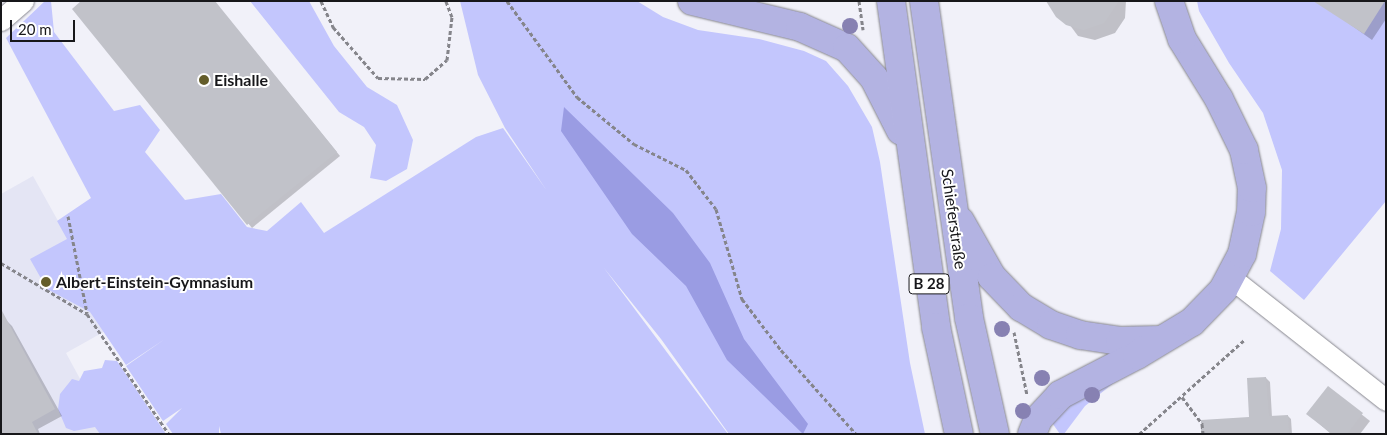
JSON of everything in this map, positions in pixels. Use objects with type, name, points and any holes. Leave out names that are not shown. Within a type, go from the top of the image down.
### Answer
[{"type":"main road","points":[[692,1],[722,10],[754,6],[847,48],[874,78],[911,152]]},
{"type":"main road","name":"Schieferstraße","points":[[891,1],[936,327],[956,427]]},
{"type":"main road","name":"Schieferstraße","points":[[924,1],[974,349],[995,434]]},
{"type":"main road","points":[[1032,434],[1038,419],[1060,394],[1164,339],[1205,311],[1231,278],[1242,254],[1251,212],[1248,166],[1238,134],[1182,39],[1169,1]]},
{"type":"main road","points":[[952,206],[992,277],[1021,307],[1051,324],[1080,335],[1120,341],[1164,339]]},
{"type":"street","points":[[1,20],[23,1]]},
{"type":"street","points":[[1231,278],[1386,400]]},
{"type":"path","points":[[321,1],[333,27],[378,78],[426,79],[447,60],[452,17],[446,1]]},
{"type":"path","points":[[507,1],[577,97],[634,144],[686,170],[716,209],[742,299],[781,350],[854,433]]},
{"type":"path","points":[[859,1],[863,35]]},
{"type":"path","points":[[68,216],[87,314],[169,434]]},
{"type":"path","points":[[1,263],[87,314]]},
{"type":"path","points":[[1014,330],[1029,405]]},
{"type":"path","points":[[1139,434],[1177,402],[1244,340]]},
{"type":"path","points":[[1182,397],[1202,424],[1203,434]]},
{"type":"shaded area","points":[[45,1],[51,1],[54,32],[114,111],[140,105],[160,130],[145,152],[185,200],[221,194],[247,227],[267,231],[301,202],[324,233],[476,137],[503,128],[547,191],[505,128],[478,75],[460,1],[637,1],[663,17],[698,30],[759,39],[804,51],[826,61],[848,86],[872,127],[880,162],[910,363],[925,434],[729,434],[661,339],[604,268],[728,434],[221,434],[219,426],[219,434],[173,434],[166,424],[182,408],[163,421],[126,366],[165,339],[126,365],[90,312],[47,289],[30,259],[67,239],[57,221],[91,198],[6,38]]},
{"type":"shaded area","points":[[250,1],[309,1],[334,46],[367,87],[397,105],[413,140],[407,169],[386,181],[370,178],[376,145],[364,127],[339,112]]},
{"type":"shaded area","points":[[1197,1],[1386,1],[1386,201],[1304,300],[1270,271],[1281,229],[1282,170],[1263,113],[1229,63],[1199,11]]},
{"type":"shaded area","points":[[564,107],[673,213],[710,263],[744,339],[808,424],[803,434],[727,360],[686,286],[632,234],[561,131]]},
{"type":"shaded area","name":"Albert-Einstein-Gymnasium","points":[[33,176],[116,325],[66,353],[110,434],[1,434],[1,194]]},
{"type":"shaded area","points":[[105,360],[117,361],[166,434],[100,434],[95,427],[74,431],[66,428],[58,409],[60,394],[72,379],[79,381],[84,371],[102,368]]},
{"type":"shaded area","points":[[1116,381],[1085,406],[1064,434],[1060,434],[1050,420],[1065,407]]},
{"type":"building","name":"Eishalle","points":[[81,1],[215,1],[337,152],[247,225],[72,9]]},
{"type":"building","points":[[1046,1],[1119,1],[1104,23],[1083,30],[1066,25],[1056,17]]},
{"type":"building","points":[[1313,1],[1385,1],[1364,34]]},
{"type":"building","points":[[1,309],[55,409],[32,422],[38,434],[1,434]]},
{"type":"building","points":[[1266,377],[1269,416],[1288,415],[1289,434],[1201,434],[1201,420],[1249,417],[1247,378]]},
{"type":"building","points":[[1328,386],[1363,413],[1347,434],[1332,434],[1306,414]]},
{"type":"place","name":"Eishalle","points":[[204,80]]},
{"type":"place","name":"Albert-Einstein-Gymnasium","points":[[46,282]]}]
